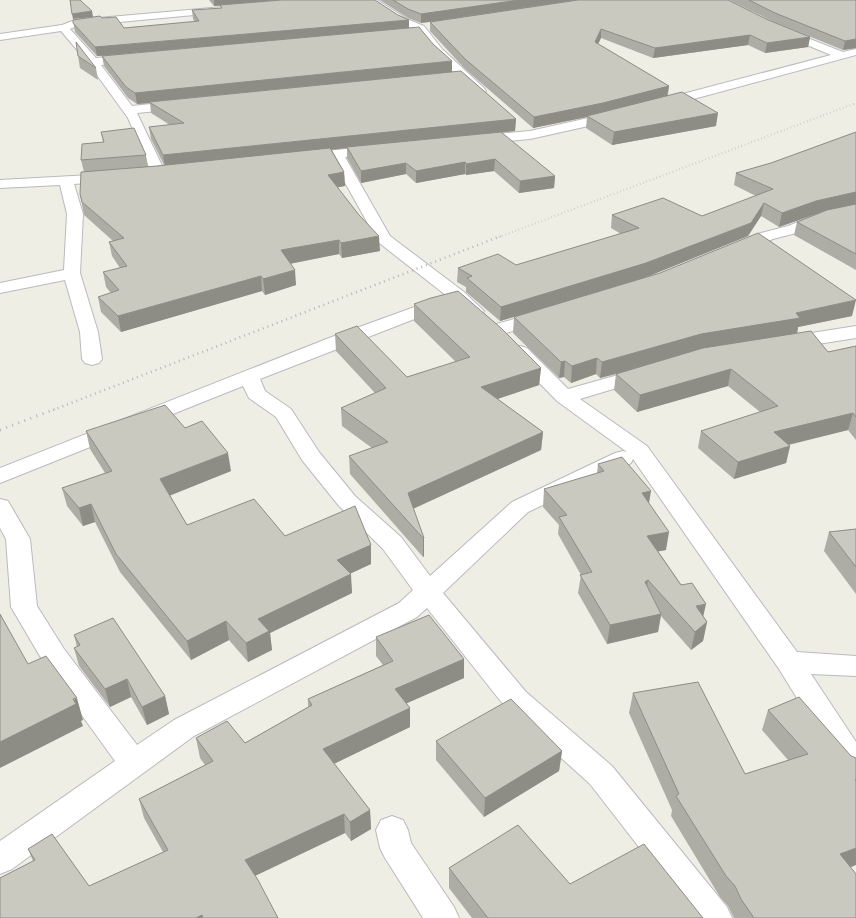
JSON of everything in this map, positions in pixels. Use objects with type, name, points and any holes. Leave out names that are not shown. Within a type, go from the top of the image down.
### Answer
[{"type":"street","points":[[370,0],[403,21],[422,30],[438,51],[491,100]]},
{"type":"street","points":[[0,37],[64,28],[75,23],[235,9]]},
{"type":"street","points":[[407,34],[434,26]]},
{"type":"street","points":[[64,28],[93,62],[129,110],[159,174]]},
{"type":"street","points":[[775,28],[843,56]]},
{"type":"street","points":[[648,107],[856,52]]},
{"type":"street","points":[[93,62],[148,57]]},
{"type":"street","points":[[449,77],[464,76]]},
{"type":"street","points":[[129,110],[192,104]]},
{"type":"street","points":[[466,141],[530,135],[626,113]]},
{"type":"street","points":[[519,125],[530,135]]},
{"type":"street","points":[[290,159],[390,149]]},
{"type":"street","points":[[336,154],[384,239],[458,296],[508,340],[564,397],[639,451],[790,662],[856,767]]},
{"type":"street","points":[[144,175],[175,172]]},
{"type":"street","points":[[0,184],[120,177]]},
{"type":"street","points":[[66,181],[75,214],[72,273],[89,332],[92,359]]},
{"type":"street","points":[[724,254],[767,236],[794,229],[818,219],[856,210]]},
{"type":"street","points":[[0,288],[72,273]]},
{"type":"street","points":[[0,476],[336,342],[458,296]]},
{"type":"street","points":[[496,330],[555,312]]},
{"type":"street","points":[[767,346],[856,332]]},
{"type":"street","points":[[564,397],[661,368]]},
{"type":"street","points":[[249,377],[256,394],[284,413],[310,455],[347,501],[392,543],[428,592],[516,700],[600,775],[715,918]]},
{"type":"street","points":[[0,859],[184,728],[408,610],[520,507],[639,451]]},
{"type":"street","points":[[0,506],[18,539],[24,607],[54,656],[134,764]]},
{"type":"street","points":[[790,662],[856,666]]},
{"type":"street","points":[[392,830],[396,848],[442,918]]},
{"type":"building","points":[[70,0],[80,0],[92,11],[72,14]]},
{"type":"building","points":[[282,0],[375,0],[398,15],[409,20],[95,47],[73,23],[73,20],[100,16],[102,18],[116,17],[124,28],[199,21],[192,10],[222,8],[220,5]]},
{"type":"building","points":[[393,0],[519,0],[421,14],[408,9]]},
{"type":"building","points":[[578,0],[728,0],[766,19],[810,37],[767,43],[750,35],[655,48],[601,29],[595,42],[669,86],[603,103],[534,117],[465,59],[430,22]]},
{"type":"building","points":[[749,0],[856,0],[856,39],[845,41],[775,13]]},
{"type":"building","points":[[419,27],[433,44],[452,61],[135,93],[126,87],[102,56]]},
{"type":"building","points":[[76,42],[96,68],[78,56]]},
{"type":"building","points":[[461,71],[516,119],[163,155],[149,127],[184,123],[149,102]]},
{"type":"building","points":[[682,92],[718,113],[614,132],[587,116]]},
{"type":"building","points":[[134,128],[146,155],[81,160],[82,144],[104,142],[101,132]]},
{"type":"building","points":[[501,132],[555,176],[520,181],[495,159],[466,164],[465,162],[416,171],[406,163],[361,171],[347,147]]},
{"type":"building","points":[[856,132],[856,192],[816,201],[782,213],[764,203],[751,223],[646,263],[501,307],[467,278],[472,276],[458,268],[498,254],[516,265],[639,228],[612,215],[663,198],[702,216],[773,189],[736,173],[771,163]]},
{"type":"building","points":[[330,148],[344,172],[328,175],[359,215],[379,236],[341,243],[339,240],[281,250],[295,270],[263,279],[261,276],[118,316],[98,297],[119,290],[103,272],[127,266],[109,242],[124,238],[82,202],[80,194],[81,172],[157,166]]},
{"type":"building","points":[[856,204],[856,254],[797,222],[827,210]]},
{"type":"building","points":[[758,233],[856,300],[796,313],[800,318],[701,334],[602,362],[597,358],[572,366],[565,361],[561,362],[514,317],[660,273]]},
{"type":"building","points":[[458,291],[501,328],[541,368],[481,387],[543,432],[408,493],[423,538],[349,456],[388,442],[341,408],[386,388],[335,334],[357,326],[407,377],[470,357],[414,304]]},
{"type":"building","points":[[811,331],[828,352],[856,346],[856,417],[853,413],[774,432],[790,446],[738,462],[701,431],[778,406],[731,369],[640,395],[616,374],[703,348]]},
{"type":"building","points":[[165,405],[185,428],[202,421],[228,453],[160,479],[187,525],[254,499],[285,536],[355,506],[371,545],[337,560],[351,574],[258,619],[269,631],[246,643],[226,621],[187,641],[116,554],[91,504],[79,508],[62,488],[112,471],[86,431]]},
{"type":"building","points":[[622,457],[651,491],[642,493],[669,532],[647,536],[681,585],[692,583],[706,604],[696,606],[707,622],[695,632],[648,580],[645,582],[661,614],[610,625],[580,575],[592,572],[559,517],[567,515],[544,489],[604,471],[598,464]]},
{"type":"building","points":[[856,529],[856,567],[829,532]]},
{"type":"building","points":[[0,614],[28,664],[46,656],[77,698],[73,699],[76,704],[0,742]]},
{"type":"building","points":[[429,615],[464,659],[395,689],[410,708],[323,749],[370,810],[350,822],[344,814],[245,860],[258,880],[278,918],[203,918],[202,915],[196,918],[0,918],[0,878],[35,860],[28,849],[52,834],[89,886],[168,850],[139,799],[213,761],[196,738],[227,721],[245,743],[312,705],[308,699],[393,661],[376,637]]},
{"type":"building","points":[[113,618],[165,696],[142,707],[127,679],[105,689],[74,648],[80,645],[74,635]]},
{"type":"building","points":[[698,682],[745,774],[808,754],[768,710],[799,697],[851,756],[856,758],[856,848],[840,854],[856,874],[856,918],[754,918],[741,899],[735,886],[726,876],[676,796],[679,794],[633,693]]},
{"type":"building","points":[[511,699],[562,751],[485,798],[436,741]]},
{"type":"building","points":[[518,825],[570,884],[644,844],[703,918],[488,918],[449,868]]},
{"type":"railway","points":[[499,237],[856,103],[854,104]]},
{"type":"railway","points":[[53,410],[501,236]]},
{"type":"railway","points":[[0,430],[55,409]]}]
